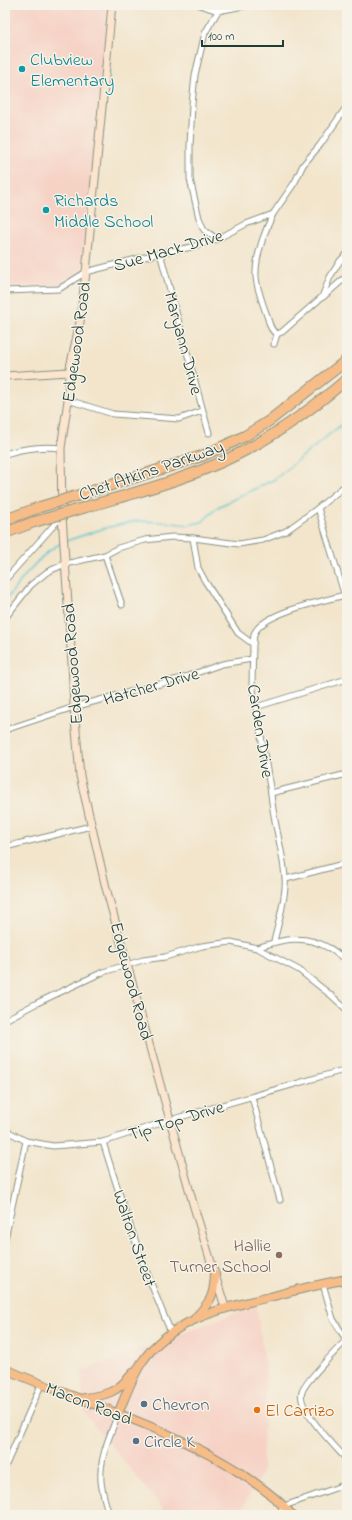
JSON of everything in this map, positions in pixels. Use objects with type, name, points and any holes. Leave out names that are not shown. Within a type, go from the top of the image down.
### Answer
[{"type":"highway","name":"Chet Atkins Parkway","points":[[5,520],[40,507],[202,456],[238,439],[269,421],[347,360]]},
{"type":"highway","name":"Chet Atkins Parkway","points":[[5,533],[34,522],[185,476],[232,457],[259,443],[284,427],[327,396],[347,378]]},
{"type":"main road","points":[[194,1319],[209,1302],[214,1287],[215,1274]]},
{"type":"main road","points":[[79,1399],[113,1392],[127,1380],[157,1344],[171,1332],[194,1319],[226,1307],[347,1279]]},
{"type":"main road","points":[[118,1414],[142,1362]]},
{"type":"main road","name":"Macon Road","points":[[5,1369],[41,1385],[178,1438],[224,1463],[268,1493],[284,1506],[292,1515]]},
{"type":"street","name":"Edgewood Road","points":[[112,5],[86,272],[80,322],[69,372],[68,400],[61,448],[62,516],[74,708],[80,776],[106,888],[170,1120],[226,1307]]},
{"type":"street","points":[[200,5],[218,11],[248,5]]},
{"type":"street","points":[[217,239],[204,230],[199,218],[190,179],[190,146],[192,104],[196,75],[205,33],[218,11]]},
{"type":"street","points":[[277,334],[270,327],[256,277],[262,242],[273,214],[295,182],[303,165],[320,145],[347,106]]},
{"type":"street","name":"Sue Mack Drive","points":[[5,291],[59,289],[86,272],[160,253],[192,247],[217,239],[246,224],[273,214]]},
{"type":"street","name":"Maryann Drive","points":[[160,253],[209,433]]},
{"type":"street","points":[[322,297],[330,277],[340,261],[347,254]]},
{"type":"street","points":[[274,344],[277,334],[282,332],[347,276]]},
{"type":"street","points":[[5,376],[69,372]]},
{"type":"street","points":[[68,400],[113,414],[179,418],[202,411]]},
{"type":"street","points":[[5,454],[41,446],[61,448]]},
{"type":"street","points":[[5,618],[31,585],[47,572],[65,564],[105,555],[118,548],[145,540],[172,537],[193,538],[238,544],[263,540],[286,530],[318,508],[347,484]]},
{"type":"street","points":[[318,508],[347,603]]},
{"type":"street","points":[[5,580],[62,516]]},
{"type":"street","points":[[193,538],[198,568],[205,581],[238,634],[253,644],[255,632],[265,621],[295,608],[345,596]]},
{"type":"street","points":[[105,555],[122,605]]},
{"type":"street","name":"Carden Drive","points":[[253,644],[252,684],[271,793],[272,810],[282,848],[286,880],[274,941]]},
{"type":"street","name":"Hatcher Drive","points":[[5,730],[74,708],[182,678],[222,664],[252,659]]},
{"type":"street","points":[[256,707],[347,679]]},
{"type":"street","points":[[271,793],[347,774]]},
{"type":"street","points":[[5,838],[6,847],[91,826]]},
{"type":"street","points":[[286,880],[347,863]]},
{"type":"street","points":[[257,948],[274,941],[305,939],[329,947],[347,961]]},
{"type":"street","points":[[5,1020],[103,972],[127,964],[165,957],[202,946],[231,942],[257,948],[299,970],[347,1010]]},
{"type":"street","name":"Tip Top Drive","points":[[5,1130],[26,1141],[53,1146],[103,1142],[170,1120],[347,1069]]},
{"type":"street","points":[[252,1097],[280,1200]]},
{"type":"street","points":[[5,1239],[26,1141]]},
{"type":"street","name":"Walton Street","points":[[103,1142],[118,1192],[152,1290],[171,1332]]},
{"type":"street","points":[[323,1284],[333,1318],[347,1340],[308,1383],[302,1391],[301,1399],[305,1410],[347,1460]]},
{"type":"street","points":[[5,1467],[41,1385]]},
{"type":"street","points":[[109,1515],[101,1481],[103,1461],[118,1414]]},
{"type":"street","points":[[278,1515],[284,1506],[347,1484]]},
{"type":"shaded area","points":[[5,5],[108,5],[82,271],[57,286],[5,286]]},
{"type":"shaded area","points":[[256,1305],[266,1370],[262,1473],[239,1513],[226,1515],[168,1515],[84,1413],[81,1372]]},
{"type":"waterway","points":[[66,541],[105,528],[136,521],[165,522],[188,525],[202,522],[218,507],[275,479],[347,420]]},
{"type":"waterway","points":[[5,601],[39,560],[54,547],[62,543]]},
{"type":"place","name":"Clubview Elementary","points":[[22,69]]},
{"type":"place","name":"Richards Middle School","points":[[46,210]]},
{"type":"place","name":"Hallie Turner School","points":[[279,1255]]},
{"type":"place","name":"Chevron","points":[[144,1404]]},
{"type":"place","name":"El Carrizo","points":[[257,1410]]},
{"type":"place","name":"Circle K","points":[[136,1441]]}]
